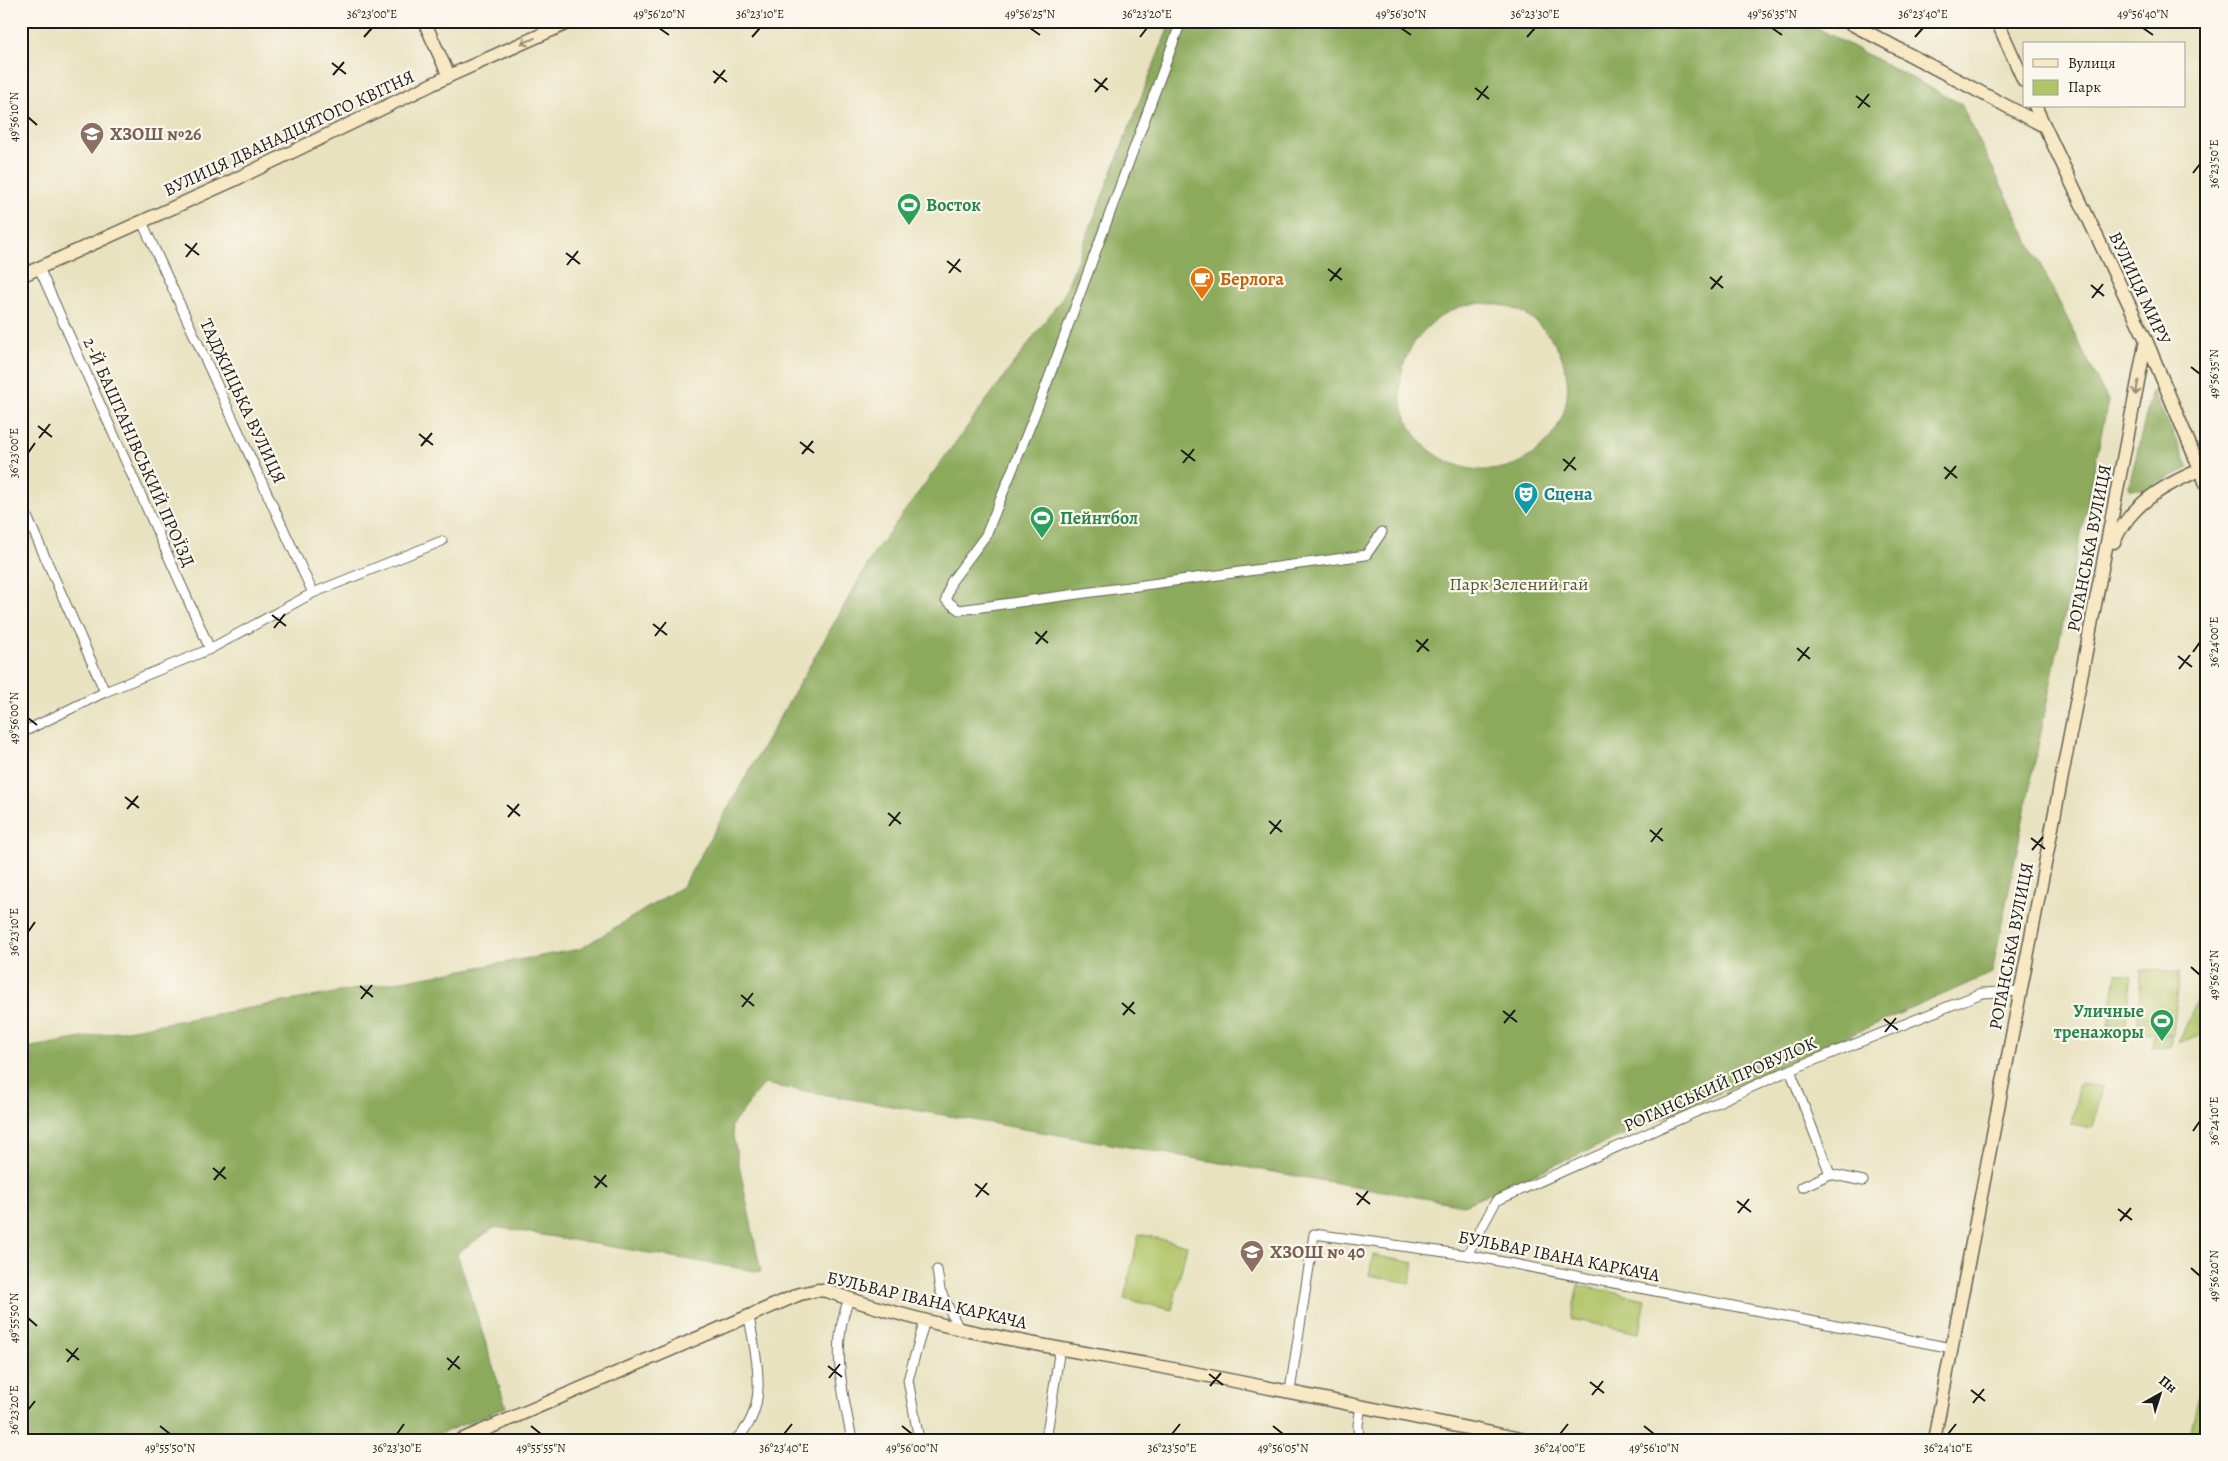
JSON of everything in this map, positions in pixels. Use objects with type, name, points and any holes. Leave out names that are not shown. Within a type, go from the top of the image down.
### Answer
[{"type":"street","points":[[424,21],[449,76]]},
{"type":"street","name":"ВУЛИЦЯ ДВАНАДЦЯТОГО КВІТНЯ","points":[[21,276],[232,181],[449,76],[572,21]]},
{"type":"street","points":[[1177,21],[1179,26],[1041,399],[986,535],[951,582],[946,600],[959,610],[1366,555],[1382,532]]},
{"type":"street","points":[[1846,21],[2044,126]]},
{"type":"street","points":[[1997,21],[2023,79]]},
{"type":"street","name":"ВУЛИЦЯ МИРУ","points":[[2036,108],[2146,340],[2203,468],[2207,486]]},
{"type":"street","name":"ТАДЖИЦЬКА ВУЛИЦЯ","points":[[142,222],[314,593]]},
{"type":"street","name":"2-Й БАШТАНІВСЬКИЙ ПРОЇЗД","points":[[39,268],[210,649]]},
{"type":"street","name":"РОГАНСЬКА ВУЛИЦЯ","points":[[1934,1440],[2146,340]]},
{"type":"street","points":[[2104,565],[2121,526],[2135,508],[2150,497],[2203,468]]},
{"type":"street","points":[[21,503],[105,692]]},
{"type":"street","points":[[21,733],[105,692],[210,649],[314,593],[442,541]]},
{"type":"street","name":"РОГАНСЬКИЙ ПРОВУЛОК","points":[[1466,1256],[1496,1201],[1790,1070],[1982,993],[2020,991]]},
{"type":"street","points":[[1790,1070],[1830,1174]]},
{"type":"street","points":[[1802,1187],[1830,1174],[1863,1181]]},
{"type":"street","name":"БУЛЬВАР ІВАНА КАРКАЧА","points":[[1290,1391],[1314,1234],[1466,1256],[1952,1348]]},
{"type":"street","points":[[937,1270],[940,1290],[958,1327]]},
{"type":"street","name":"БУЛЬВАР ІВАНА КАРКАЧА","points":[[461,1440],[800,1294],[818,1290],[925,1320],[1060,1348],[1290,1391],[1525,1440]]},
{"type":"street","points":[[849,1299],[845,1310],[838,1368],[852,1440]]},
{"type":"street","points":[[735,1440],[746,1431],[756,1408],[760,1379],[750,1317]]},
{"type":"street","points":[[919,1440],[908,1380],[925,1320]]},
{"type":"street","points":[[1046,1440],[1060,1348]]},
{"type":"street","points":[[1359,1440],[1358,1425],[1361,1406]]},
{"type":"green space","name":"Парк Зелений гай","points":[[1171,21],[1804,21],[1961,104],[2108,401],[1992,973],[1464,1205],[764,1084],[731,1126],[761,1272],[495,1227],[457,1253],[506,1407],[425,1440],[21,1440],[21,1049],[580,949],[683,886],[876,550],[1063,297]],"holes":[[[1476,303],[1512,308],[1532,318],[1556,346],[1564,364],[1567,383],[1566,401],[1561,419],[1552,435],[1539,450],[1522,461],[1507,467],[1491,470],[1476,470],[1460,466],[1432,452],[1420,441],[1411,428],[1403,411],[1400,393],[1401,376],[1406,359],[1414,344],[1425,330],[1439,318],[1455,309]]]},
{"type":"green space","points":[[2152,390],[2189,468],[2145,489],[2130,489],[2129,486]]},
{"type":"green space","points":[[2141,969],[2180,972],[2173,1035],[2137,1032]]},
{"type":"green space","points":[[2116,973],[2132,976],[2125,1029],[2108,1027]]},
{"type":"green space","points":[[2207,980],[2207,1032],[2178,1043]]},
{"type":"green space","name":"Уличные тренажоры","points":[[2153,1035],[2172,1036],[2170,1047],[2152,1048]]},
{"type":"green space","points":[[2080,1083],[2103,1087],[2093,1128],[2071,1124]]},
{"type":"green space","points":[[1139,1234],[1187,1245],[1172,1310],[1124,1299]]},
{"type":"green space","points":[[1373,1255],[1414,1263],[1410,1283],[1369,1275]]},
{"type":"green space","points":[[1578,1285],[1645,1299],[1639,1333],[1571,1319]]},
{"type":"green space","points":[[2198,1398],[2207,1400],[2207,1440],[2189,1440]]},
{"type":"place","name":"ХЗОШ №26","points":[[92,155]]},
{"type":"place","name":"Восток","points":[[909,226]]},
{"type":"place","name":"Берлога","points":[[1202,300]]},
{"type":"place","name":"Сцена","points":[[1526,515]]},
{"type":"place","name":"Пейнтбол","points":[[1042,539]]},
{"type":"place","name":"Уличные тренажоры","points":[[2162,1042]]},
{"type":"place","name":"ХЗОШ № 40","points":[[1252,1273]]}]
